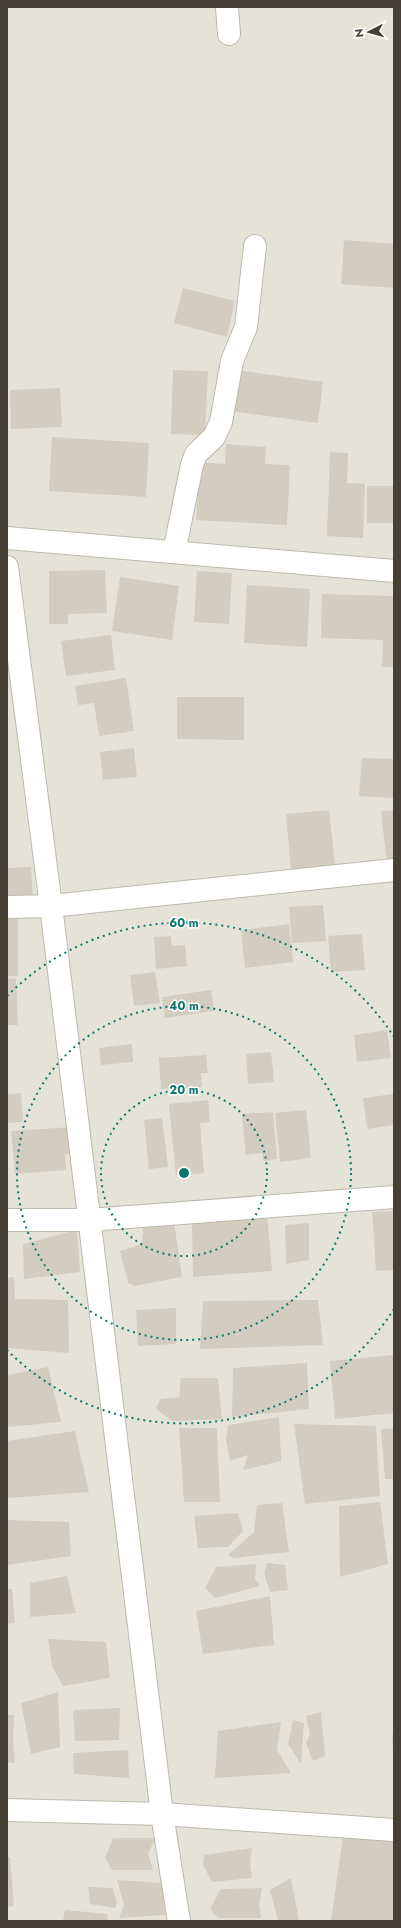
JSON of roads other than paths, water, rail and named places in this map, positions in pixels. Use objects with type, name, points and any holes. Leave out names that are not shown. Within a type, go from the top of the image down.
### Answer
[{"type":"street","points":[[227,7],[229,34]]},
{"type":"street","points":[[174,552],[192,465],[196,454],[214,437],[221,422],[232,361],[246,327],[255,246]]},
{"type":"street","points":[[7,538],[394,571]]},
{"type":"street","points":[[7,566],[51,906],[162,1814],[179,1921]]},
{"type":"street","points":[[7,907],[51,906],[394,870]]},
{"type":"street","points":[[7,1220],[89,1220],[394,1197]]},
{"type":"street","points":[[7,1810],[162,1814],[394,1830]]}]
